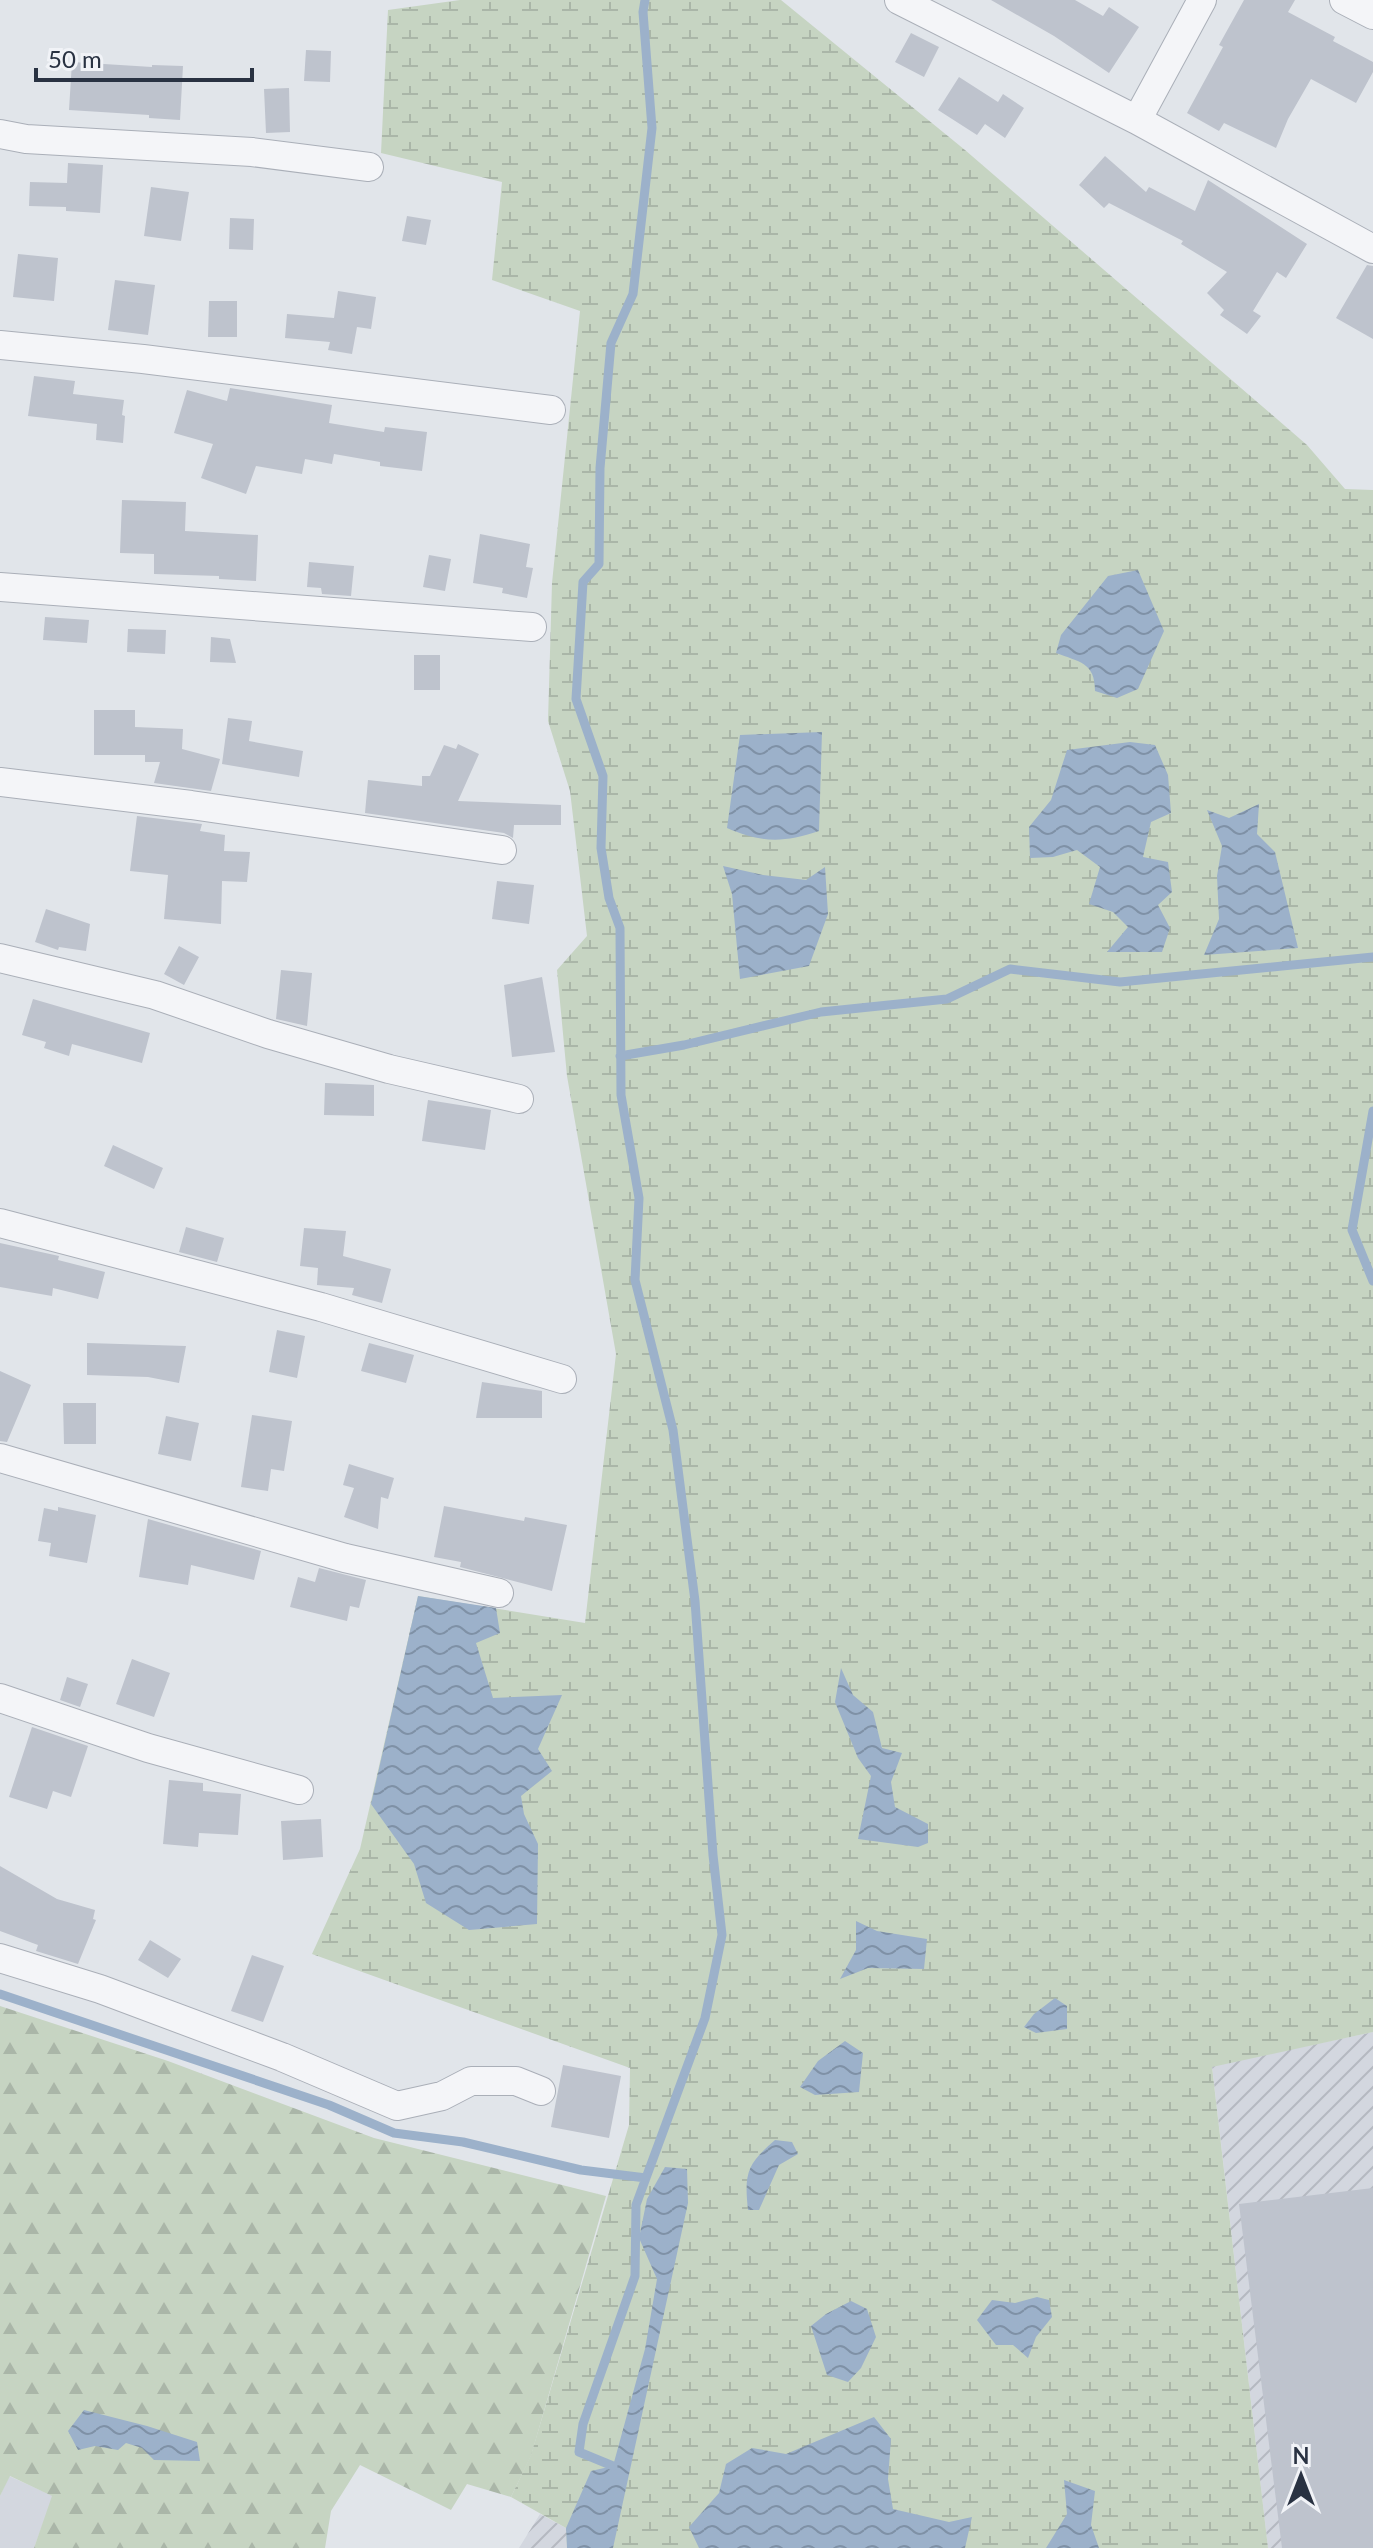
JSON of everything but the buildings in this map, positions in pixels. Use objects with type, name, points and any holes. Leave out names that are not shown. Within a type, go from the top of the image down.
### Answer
[{"type":"street","points":[[899,0],[1137,120],[1373,249]]},
{"type":"street","points":[[1137,120],[1202,0]]},
{"type":"street","points":[[1344,0],[1373,15]]},
{"type":"street","points":[[0,134],[26,139],[252,152],[369,167]]},
{"type":"street","points":[[0,345],[143,359],[551,410]]},
{"type":"street","points":[[0,587],[532,627]]},
{"type":"street","points":[[0,782],[191,805],[502,850]]},
{"type":"street","points":[[0,958],[155,995],[268,1034],[389,1069],[519,1099]]},
{"type":"street","points":[[0,1223],[321,1307],[562,1379]]},
{"type":"street","points":[[0,1458],[345,1558],[499,1593]]},
{"type":"street","points":[[0,1698],[148,1748],[299,1790]]},
{"type":"street","points":[[0,1958],[100,1989],[282,2057],[397,2106],[442,2096],[471,2081],[516,2081],[541,2091]]},
{"type":"shaded area","points":[[1373,2032],[1373,2548],[1268,2548],[1212,2066]]},
{"type":"shaded area","points":[[9,2476],[53,2496],[34,2548],[0,2548],[0,2496]]},
{"type":"shaded area","points":[[540,2514],[566,2528],[567,2548],[519,2548]]},
{"type":"green space","points":[[460,0],[781,0],[965,150],[1307,445],[1345,489],[1373,490],[1373,2032],[1212,2067],[1268,2548],[567,2548],[566,2528],[511,2497],[531,2455],[629,2125],[630,2068],[312,1954],[360,1849],[418,1596],[585,1623],[616,1354],[567,1076],[557,970],[587,936],[570,791],[548,721],[552,583],[580,311],[492,280],[502,182],[381,153],[388,10]]},
{"type":"green space","points":[[0,2006],[168,2061],[374,2138],[606,2196],[531,2456],[511,2497],[467,2484],[451,2510],[360,2465],[331,2511],[325,2548],[34,2548],[52,2496],[10,2476],[0,2496]]},
{"type":"water","points":[[1138,570],[1164,631],[1138,689],[1117,698],[1095,691],[1092,674],[1084,664],[1056,653],[1061,635],[1108,576]]},
{"type":"water","points":[[822,732],[819,831],[773,840],[727,828],[740,735]]},
{"type":"water","points":[[1130,742],[1155,745],[1168,775],[1171,813],[1151,822],[1143,857],[1168,862],[1172,892],[1158,905],[1170,928],[1162,952],[1107,952],[1128,927],[1113,912],[1089,904],[1100,867],[1077,850],[1053,857],[1030,858],[1029,827],[1051,800],[1067,750]]},
{"type":"water","points":[[1259,804],[1257,834],[1275,852],[1298,948],[1204,955],[1219,919],[1217,876],[1222,846],[1207,810],[1229,818]]},
{"type":"water","points":[[723,866],[806,880],[825,867],[828,914],[809,966],[740,979],[732,894]]},
{"type":"water","points":[[418,1596],[496,1608],[500,1633],[476,1643],[493,1698],[562,1695],[538,1749],[552,1771],[521,1796],[524,1814],[538,1844],[537,1924],[469,1930],[426,1903],[414,1864],[371,1804]]},
{"type":"water","points":[[841,1668],[853,1695],[873,1712],[882,1748],[902,1753],[891,1782],[895,1807],[928,1824],[928,1843],[918,1847],[858,1839],[871,1776],[858,1758],[835,1702]]},
{"type":"water","points":[[856,1921],[877,1931],[927,1939],[924,1969],[868,1968],[840,1979],[856,1950]]},
{"type":"water","points":[[1055,1998],[1067,2006],[1067,2029],[1036,2033],[1024,2027],[1034,2014]]},
{"type":"water","points":[[845,2041],[863,2053],[859,2092],[815,2095],[800,2087],[818,2061]]},
{"type":"water","points":[[775,2140],[792,2142],[798,2154],[779,2165],[759,2210],[748,2210],[747,2178],[750,2170],[758,2156]]},
{"type":"water","points":[[665,2167],[687,2169],[688,2203],[613,2548],[567,2548],[566,2528],[591,2471],[613,2466],[645,2349],[657,2279],[639,2238],[647,2199]]},
{"type":"water","points":[[1037,2297],[1049,2300],[1052,2317],[1036,2337],[1028,2358],[1013,2345],[996,2345],[977,2320],[992,2300],[1015,2303]]},
{"type":"water","points":[[851,2301],[867,2309],[876,2337],[861,2368],[848,2382],[827,2375],[811,2326]]},
{"type":"water","points":[[84,2410],[197,2442],[200,2461],[154,2460],[142,2448],[126,2443],[118,2450],[95,2446],[78,2450],[68,2431]]},
{"type":"water","points":[[874,2417],[891,2439],[888,2479],[893,2509],[949,2522],[972,2517],[965,2548],[699,2548],[689,2527],[719,2493],[726,2464],[752,2448],[786,2454]]},
{"type":"water","points":[[1064,2480],[1095,2491],[1091,2525],[1099,2548],[1046,2548],[1067,2514]]},
{"type":"waterway","points":[[613,2466],[579,2452],[583,2424],[635,2276],[636,2205],[705,2018],[722,1935],[713,1855],[695,1601],[673,1430],[635,1280],[639,1198],[621,1095],[620,928],[609,898],[601,848],[603,776],[576,699],[583,582],[599,564],[600,468],[611,343],[633,294],[652,128],[643,12],[645,0]]},
{"type":"waterway","points":[[620,1056],[684,1045],[821,1012],[947,999],[1010,969],[1120,982],[1373,957]]},
{"type":"waterway","points":[[1373,1111],[1352,1230],[1373,1281]]},
{"type":"waterway","points":[[0,1994],[329,2105],[394,2133],[463,2142],[581,2170],[646,2178]]}]
